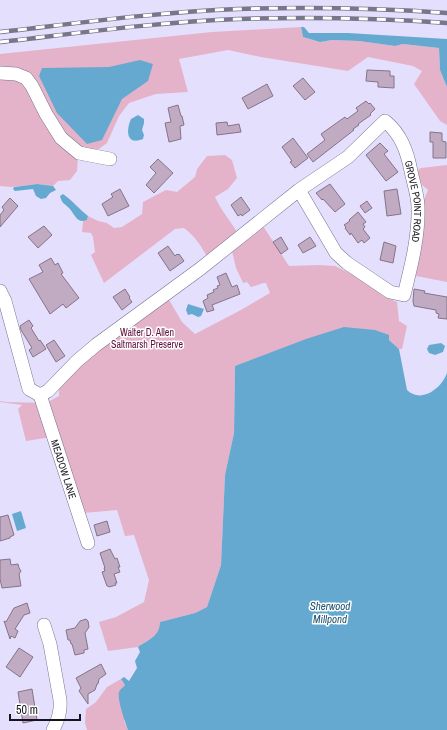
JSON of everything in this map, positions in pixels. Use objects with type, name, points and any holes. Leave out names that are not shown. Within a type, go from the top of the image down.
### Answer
[{"type":"street","points":[[0,73],[16,74],[26,78],[32,86],[60,138],[79,153],[110,159]]},
{"type":"street","name":"GROVE POINT ROAD","points":[[40,395],[48,391],[77,361],[96,345],[200,269],[299,190],[348,157],[385,121],[393,127],[404,144],[410,161],[418,205],[418,220],[411,265],[404,295],[390,292],[347,263],[336,253],[299,190]]},
{"type":"street","points":[[0,291],[5,301],[29,389],[40,395]]},
{"type":"street","name":"MEADOW LANE","points":[[40,395],[88,543]]},
{"type":"street","points":[[44,624],[50,644],[61,710],[59,719],[53,730]]},
{"type":"green space","points":[[301,27],[303,37],[320,42],[332,40],[359,41],[395,46],[403,44],[439,48],[440,70],[447,87],[447,125],[440,121],[414,84],[422,71],[413,66],[368,57],[348,71],[261,57],[228,50],[179,59],[188,92],[156,94],[129,103],[119,116],[107,143],[99,149],[86,149],[74,144],[54,120],[29,73],[14,67],[0,69],[0,54],[212,32]]},
{"type":"green space","points":[[0,78],[24,82],[78,157],[77,171],[70,180],[58,181],[53,186],[37,184],[11,187],[0,186]]},
{"type":"green space","name":"Walter D. Allen Saltmarsh Preserve","points":[[225,155],[232,160],[237,178],[228,189],[215,197],[242,242],[263,226],[289,266],[335,266],[362,279],[383,296],[397,302],[399,321],[407,326],[402,349],[399,349],[389,340],[235,366],[234,433],[225,475],[221,565],[207,607],[195,613],[160,622],[160,629],[157,634],[138,647],[108,651],[99,622],[116,617],[144,602],[149,580],[134,535],[125,536],[117,510],[83,513],[57,436],[26,441],[18,409],[22,405],[0,401],[46,403],[59,396],[59,390],[64,377],[168,298],[182,322],[195,334],[270,293],[266,283],[251,287],[247,282],[243,283],[236,268],[232,251],[208,258],[195,238],[184,228],[175,229],[104,283],[91,255],[95,252],[93,237],[91,233],[82,232],[83,221],[87,220],[88,216],[98,221],[107,223],[114,228],[122,227],[142,214],[143,202],[166,190],[177,192],[195,177],[197,169],[207,156]]},
{"type":"green space","points":[[447,165],[447,282],[416,276],[425,222],[424,200],[428,190],[422,185],[416,171],[421,168]]},
{"type":"green space","points":[[121,679],[125,685],[124,721],[128,730],[87,730],[85,723],[86,709],[96,702],[107,687]]},
{"type":"water","points":[[301,27],[304,27],[309,33],[348,33],[447,39],[447,87],[440,70],[439,48],[403,44],[395,46],[359,41],[332,40],[320,42],[303,37]]},
{"type":"water","points":[[140,60],[153,64],[148,81],[122,99],[102,140],[87,144],[57,113],[39,76],[42,68],[109,67]]},
{"type":"water","points":[[138,115],[144,119],[142,130],[144,135],[143,139],[137,141],[130,139],[128,128],[131,119]]},
{"type":"water","points":[[37,184],[53,186],[56,190],[50,193],[46,198],[41,199],[36,196],[33,189],[15,191],[13,189],[14,187]]},
{"type":"water","points":[[63,194],[88,216],[87,220],[81,221],[77,218],[62,201],[60,196]]},
{"type":"water","points":[[188,304],[204,309],[201,316],[198,317],[192,314],[188,315],[186,310]]},
{"type":"water","name":"Sherwood Millpond","points":[[344,327],[375,330],[389,335],[389,340],[399,349],[407,390],[413,394],[424,395],[436,389],[441,384],[447,373],[447,730],[128,730],[120,705],[119,692],[125,685],[121,679],[124,677],[129,681],[137,668],[135,661],[140,652],[138,647],[156,634],[160,627],[160,622],[195,613],[207,607],[221,565],[225,475],[234,433],[235,366],[306,339]]},
{"type":"water","points":[[441,343],[445,346],[443,352],[435,355],[429,353],[427,349],[429,345]]},
{"type":"water","points":[[21,511],[26,528],[17,531],[12,514]]},
{"type":"building","points":[[367,70],[390,71],[390,76],[394,76],[394,88],[378,87],[378,82],[366,81]]},
{"type":"building","points":[[303,78],[315,92],[305,100],[293,86]]},
{"type":"building","points":[[267,84],[273,96],[248,109],[242,98]]},
{"type":"building","points":[[366,101],[375,109],[370,114],[371,115],[313,162],[307,154],[325,140],[321,134],[345,117],[347,119],[358,111],[356,108]]},
{"type":"building","points":[[178,105],[184,125],[180,126],[181,139],[169,142],[165,123],[171,122],[168,108]]},
{"type":"building","points":[[227,122],[228,126],[239,124],[241,132],[217,135],[216,123]]},
{"type":"building","points":[[430,132],[442,133],[442,141],[446,142],[446,158],[433,158],[433,142],[430,142]]},
{"type":"building","points":[[293,138],[308,158],[295,168],[282,147]]},
{"type":"building","points":[[380,143],[388,151],[384,154],[398,172],[386,181],[366,155]]},
{"type":"building","points":[[158,159],[173,173],[154,193],[146,185],[156,173],[150,167]]},
{"type":"building","points":[[330,184],[345,204],[335,212],[316,193]]},
{"type":"building","points":[[120,189],[129,206],[108,216],[102,204],[113,197],[111,194]]},
{"type":"building","points":[[397,189],[401,214],[387,216],[384,191]]},
{"type":"building","points":[[241,197],[250,210],[242,216],[241,214],[238,216],[231,205]]},
{"type":"building","points":[[10,198],[18,206],[0,227],[0,215],[4,210],[2,207]]},
{"type":"building","points":[[367,201],[372,208],[365,213],[360,206]]},
{"type":"building","points":[[358,212],[366,222],[363,224],[365,227],[363,229],[370,238],[364,243],[362,240],[358,243],[351,233],[350,235],[344,225]]},
{"type":"building","points":[[44,226],[52,235],[38,248],[28,237]]},
{"type":"building","points":[[281,237],[288,249],[281,254],[273,242]]},
{"type":"building","points":[[310,237],[316,246],[303,253],[298,245]]},
{"type":"building","points":[[384,242],[396,246],[393,263],[380,260]]},
{"type":"building","points":[[168,246],[175,256],[179,254],[184,261],[170,271],[158,253]]},
{"type":"building","points":[[51,258],[55,265],[58,263],[63,273],[61,274],[79,298],[66,308],[63,304],[50,314],[29,279],[43,272],[39,265]]},
{"type":"building","points":[[226,273],[232,287],[237,285],[240,294],[212,305],[214,310],[207,312],[203,301],[208,298],[207,295],[214,292],[213,290],[218,288],[217,286],[220,285],[217,277]]},
{"type":"building","points":[[125,289],[132,302],[122,310],[113,297]]},
{"type":"building","points":[[414,289],[425,291],[424,293],[447,297],[447,319],[438,318],[439,314],[436,313],[436,310],[414,306]]},
{"type":"building","points":[[29,320],[33,326],[31,328],[46,349],[33,357],[29,350],[32,348],[20,326]]},
{"type":"building","points":[[54,340],[65,356],[56,362],[46,345]]},
{"type":"building","points":[[8,515],[14,535],[0,541],[0,517]]},
{"type":"building","points":[[107,521],[110,532],[97,536],[94,525]]},
{"type":"building","points":[[110,549],[115,559],[117,558],[120,572],[114,574],[117,583],[115,583],[116,585],[109,587],[107,586],[102,572],[105,571],[105,568],[100,553]]},
{"type":"building","points":[[10,559],[11,565],[18,564],[21,571],[19,574],[21,586],[2,588],[0,579],[0,560]]},
{"type":"building","points":[[27,603],[30,613],[24,615],[15,629],[18,631],[15,638],[11,636],[10,639],[4,621],[6,622],[14,608]]},
{"type":"building","points":[[86,619],[89,627],[85,633],[88,649],[84,650],[84,653],[75,655],[72,644],[70,640],[68,640],[66,630],[75,628],[80,621]]},
{"type":"building","points":[[19,648],[33,657],[20,677],[6,667]]},
{"type":"building","points":[[101,664],[106,674],[99,679],[95,690],[88,694],[88,704],[79,691],[81,688],[76,678]]},
{"type":"building","points":[[32,689],[37,720],[23,723],[18,692]]},
{"type":"railway","points":[[0,32],[149,15],[208,10],[342,8],[447,13]]},
{"type":"railway","points":[[0,42],[149,25],[208,20],[342,18],[447,23]]}]
